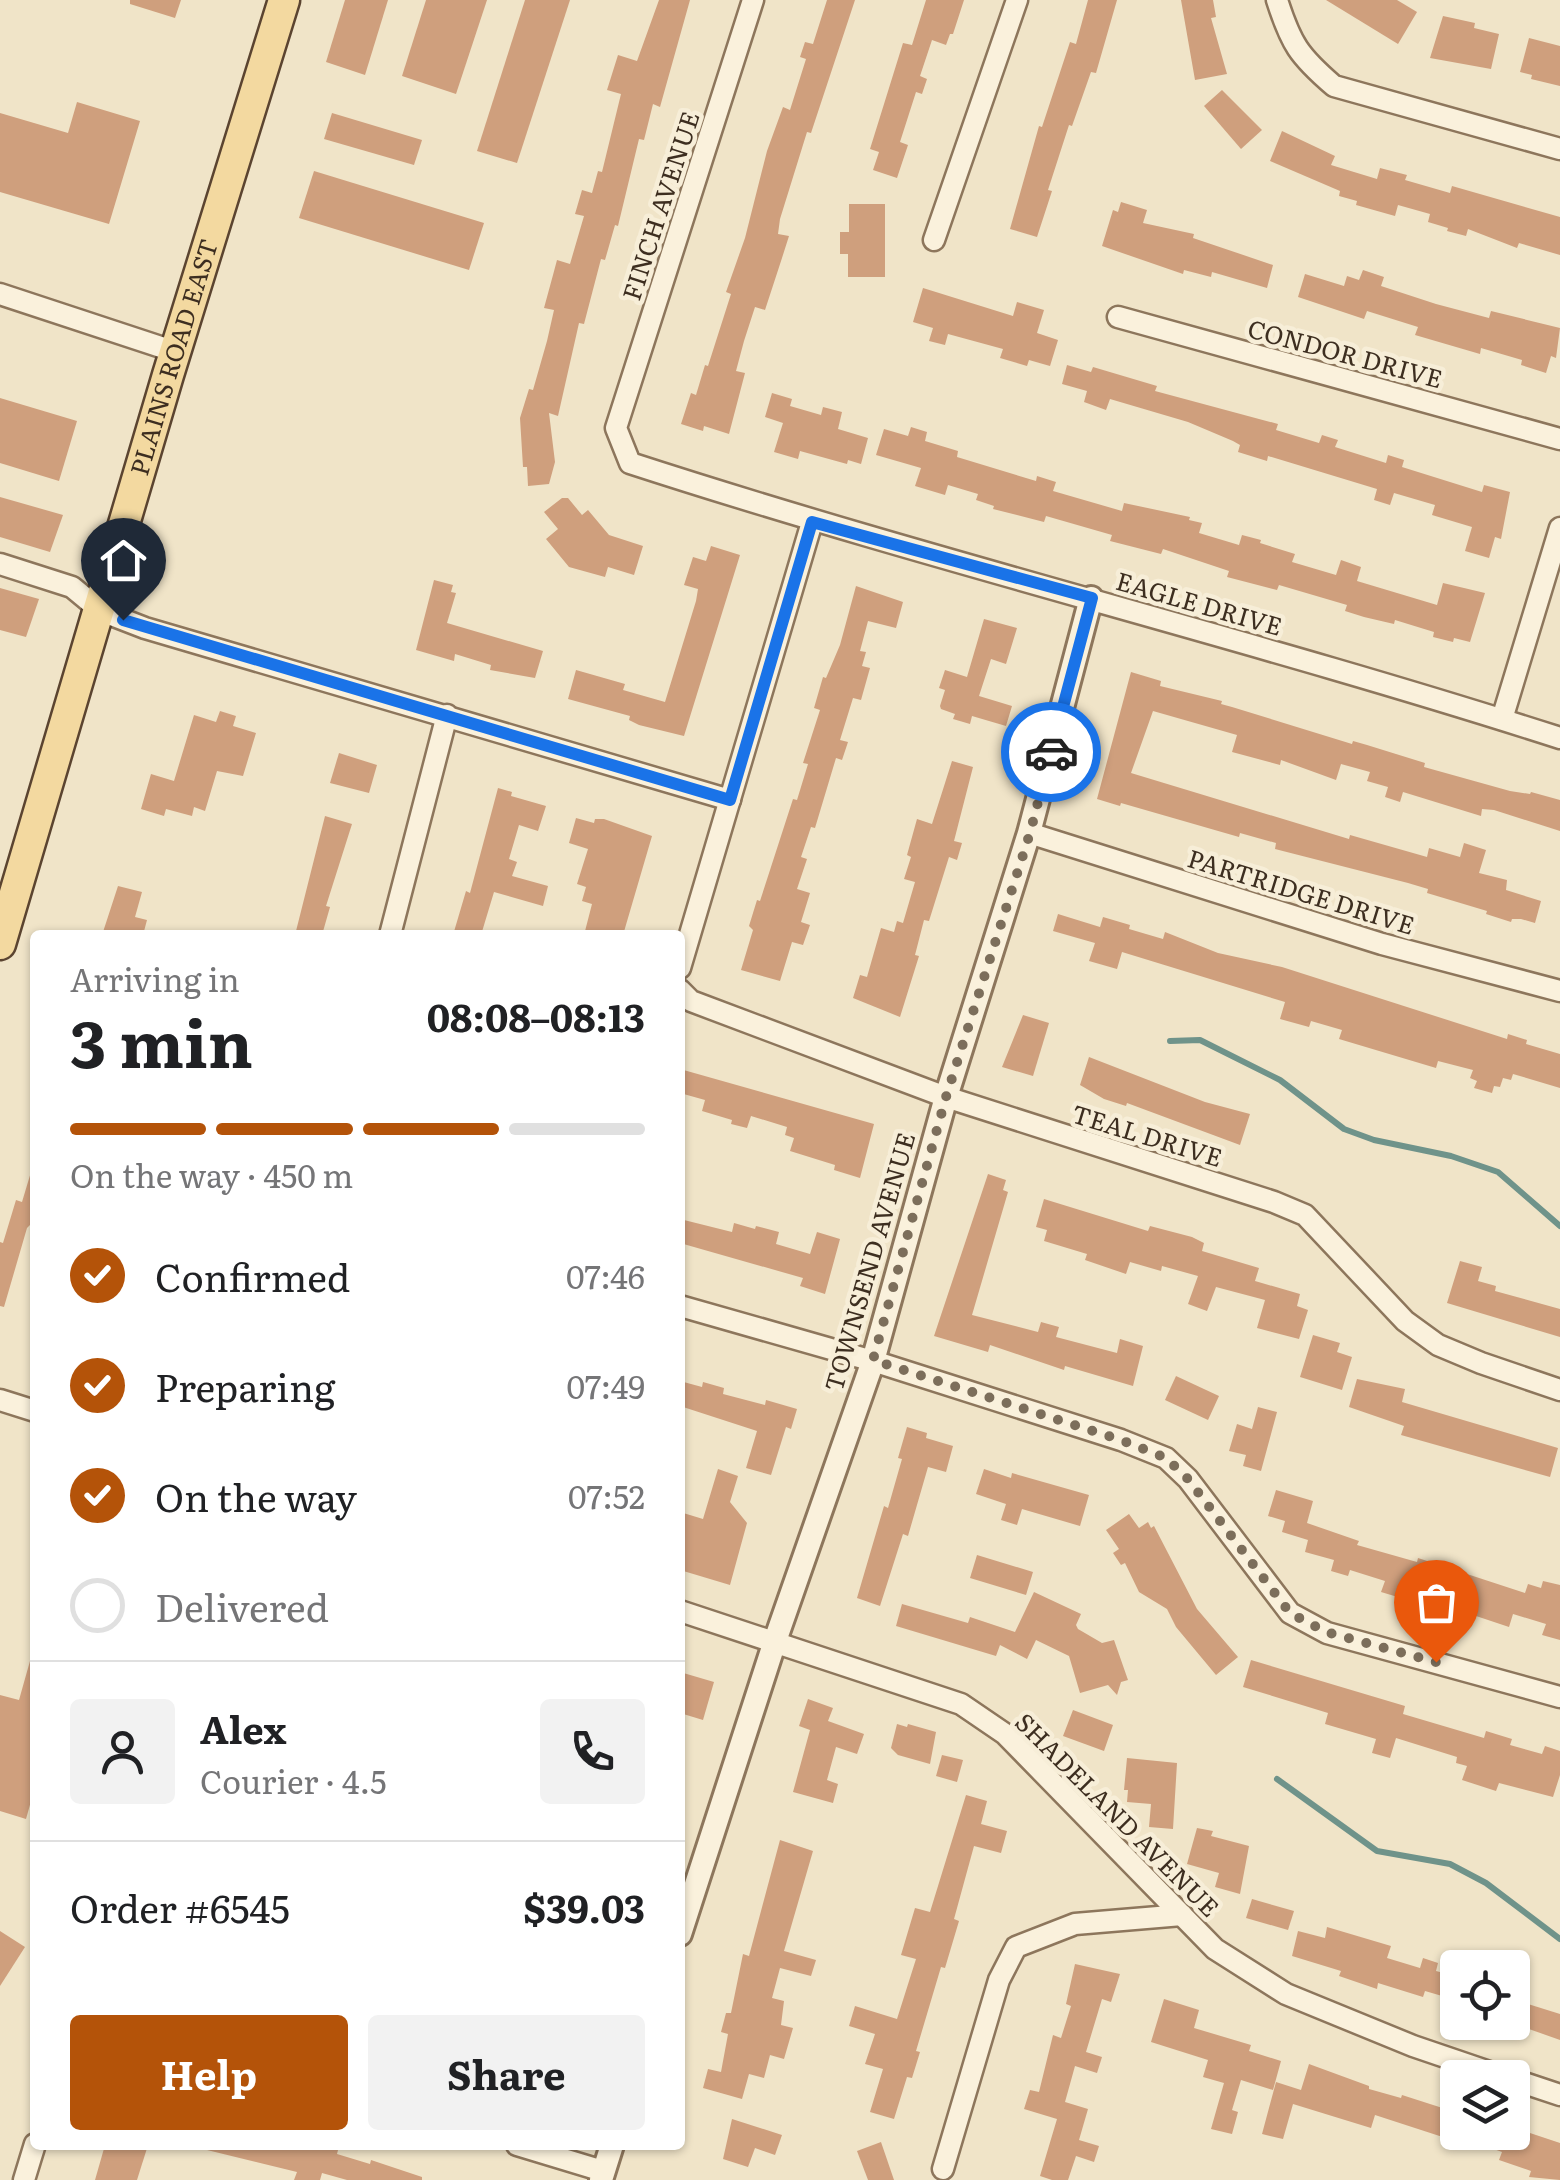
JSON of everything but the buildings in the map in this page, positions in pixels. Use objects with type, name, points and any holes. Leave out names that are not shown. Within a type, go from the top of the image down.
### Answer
[{"type":"main road","name":"PLAINS ROAD EAST","points":[[0,944],[284,0]]},
{"type":"street","name":"FINCH AVENUE","points":[[616,428],[753,0]]},
{"type":"street","points":[[934,240],[1016,0]]},
{"type":"street","points":[[1277,0],[1289,35],[1304,60],[1334,86],[1560,148]]},
{"type":"street","points":[[0,294],[176,352]]},
{"type":"street","name":"CONDOR DRIVE","points":[[1118,317],[1560,439]]},
{"type":"street","name":"EAGLE DRIVE","points":[[616,428],[630,463],[812,522],[1092,598],[1560,738]]},
{"type":"street","points":[[685,951],[812,522]]},
{"type":"street","points":[[1502,719],[1560,528]]},
{"type":"street","points":[[0,564],[72,587],[101,611],[145,628],[730,800]]},
{"type":"street","name":"TOWNSEND AVENUE","points":[[685,1919],[873,1360],[946,1097],[1030,833],[1092,598]]},
{"type":"street","points":[[391,930],[447,715]]},
{"type":"street","name":"PARTRIDGE DRIVE","points":[[1030,833],[1382,944],[1560,991]]},
{"type":"street","name":"TEAL DRIVE","points":[[685,995],[692,1001],[946,1097],[1305,1215],[1405,1321],[1438,1344],[1481,1364],[1560,1390]]},
{"type":"street","points":[[685,1307],[873,1360],[1166,1458],[1188,1479],[1290,1613],[1326,1632],[1560,1697]]},
{"type":"street","points":[[0,1400],[30,1409]]},
{"type":"street","name":"SHADELAND AVENUE","points":[[685,1613],[962,1704],[1006,1734],[1215,1949],[1286,1994],[1455,2060]]},
{"type":"street","points":[[942,2169],[1000,1980],[1016,1947],[1075,1924],[1182,1916]]},
{"type":"street","name":"SHADELAND AVENUE","points":[[1530,2085],[1560,2095]]},
{"type":"street","points":[[24,2180],[33,2150]]},
{"type":"street","points":[[531,2150],[602,2176],[610,2150]]},
{"type":"waterway","points":[[1170,1041],[1200,1040],[1280,1080],[1344,1129],[1498,1172],[1560,1226]]},
{"type":"waterway","points":[[1277,1779],[1377,1851],[1450,1864],[1486,1883],[1560,1939]]},
{"type":"way so far","points":[[1051,752],[1030,833],[946,1097],[873,1360],[1166,1458],[1188,1479],[1290,1613],[1326,1632],[1436,1662]]},
{"type":"route","points":[[123,620],[730,800],[812,522],[1092,598],[1051,752]]}]
